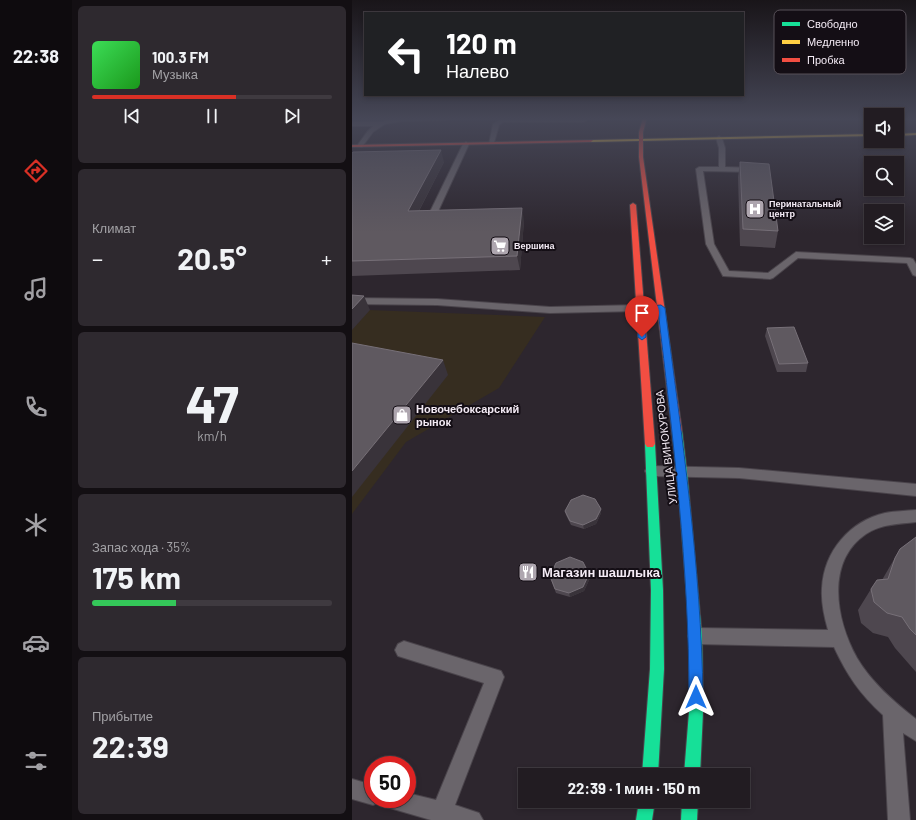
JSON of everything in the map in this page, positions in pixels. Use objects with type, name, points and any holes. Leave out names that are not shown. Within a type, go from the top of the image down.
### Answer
[{"type":"main road","name":"УЛИЦА ВИНОКУРОВА","points":[[641,156],[651,308],[652,471],[657,590],[657,669],[650,768]]},
{"type":"main road","name":"УЛИЦА ВИНОКУРОВА","points":[[632,196],[651,308],[682,472],[696,636],[696,712],[692,768]]},
{"type":"main road","points":[[644,820],[646,808]]},
{"type":"main road","points":[[689,820],[690,808]]},
{"type":"lane","points":[[431,218],[460,156]]},
{"type":"lane","points":[[721,156],[722,169]]},
{"type":"lane","points":[[757,170],[698,169],[710,244],[726,274],[770,276],[796,255],[910,261],[916,273]]},
{"type":"lane","points":[[352,301],[437,302],[550,310],[651,308]]},
{"type":"lane","points":[[652,471],[739,472],[916,490]]},
{"type":"lane","points":[[916,516],[903,516],[883,520],[865,527],[850,538],[839,552],[832,570],[829,591],[831,614],[839,639],[856,670],[869,688],[892,712],[916,731]]},
{"type":"lane","points":[[696,636],[839,639]]},
{"type":"lane","points":[[404,650],[495,677],[442,812]]},
{"type":"lane","points":[[892,712],[899,820]]},
{"type":"lane","points":[[352,789],[364,792]]},
{"type":"lane","points":[[416,806],[472,820]]},
{"type":"shaded area","name":"Новочебоксарский рынок","points":[[369,310],[545,317],[499,388],[406,442],[352,514],[352,324],[357,324]]},
{"type":"building","points":[[352,156],[438,156],[408,211],[522,208],[517,256],[352,261]]},
{"type":"building","points":[[740,162],[769,164],[778,231],[743,229]]},
{"type":"building","points":[[352,295],[364,296],[352,309]]},
{"type":"building","points":[[794,327],[808,363],[779,364],[767,328]]},
{"type":"building","points":[[352,343],[443,360],[352,471]]},
{"type":"building","points":[[583,495],[595,499],[601,509],[596,519],[583,525],[570,521],[565,511],[571,500]]},
{"type":"building","points":[[916,537],[916,635],[902,617],[887,613],[874,602],[871,589],[877,580],[888,579],[895,558],[900,549]]},
{"type":"building","points":[[570,557],[583,562],[589,574],[583,587],[569,593],[555,589],[550,576],[556,563]]},
{"type":"traffic: fast","points":[[677,431],[696,636],[696,712],[692,768]]},
{"type":"traffic: fast","points":[[650,444],[657,590],[657,669],[650,768]]},
{"type":"traffic: fast","points":[[644,820],[646,808]]},
{"type":"traffic: fast","points":[[689,820],[690,808]]},
{"type":"traffic: jam","points":[[641,156],[677,431]]},
{"type":"traffic: jam","points":[[633,205],[650,444]]},
{"type":"place","name":"Перинатальный центр","points":[[755,209]]},
{"type":"place","name":"Вершина","points":[[500,246]]},
{"type":"place","name":"Новочебоксарский рынок","points":[[402,415]]},
{"type":"place","name":"Магазин шашлыка","points":[[528,572]]},
{"type":"route","points":[[642,337],[640,308],[661,308],[682,472],[696,636],[696,697]]}]
